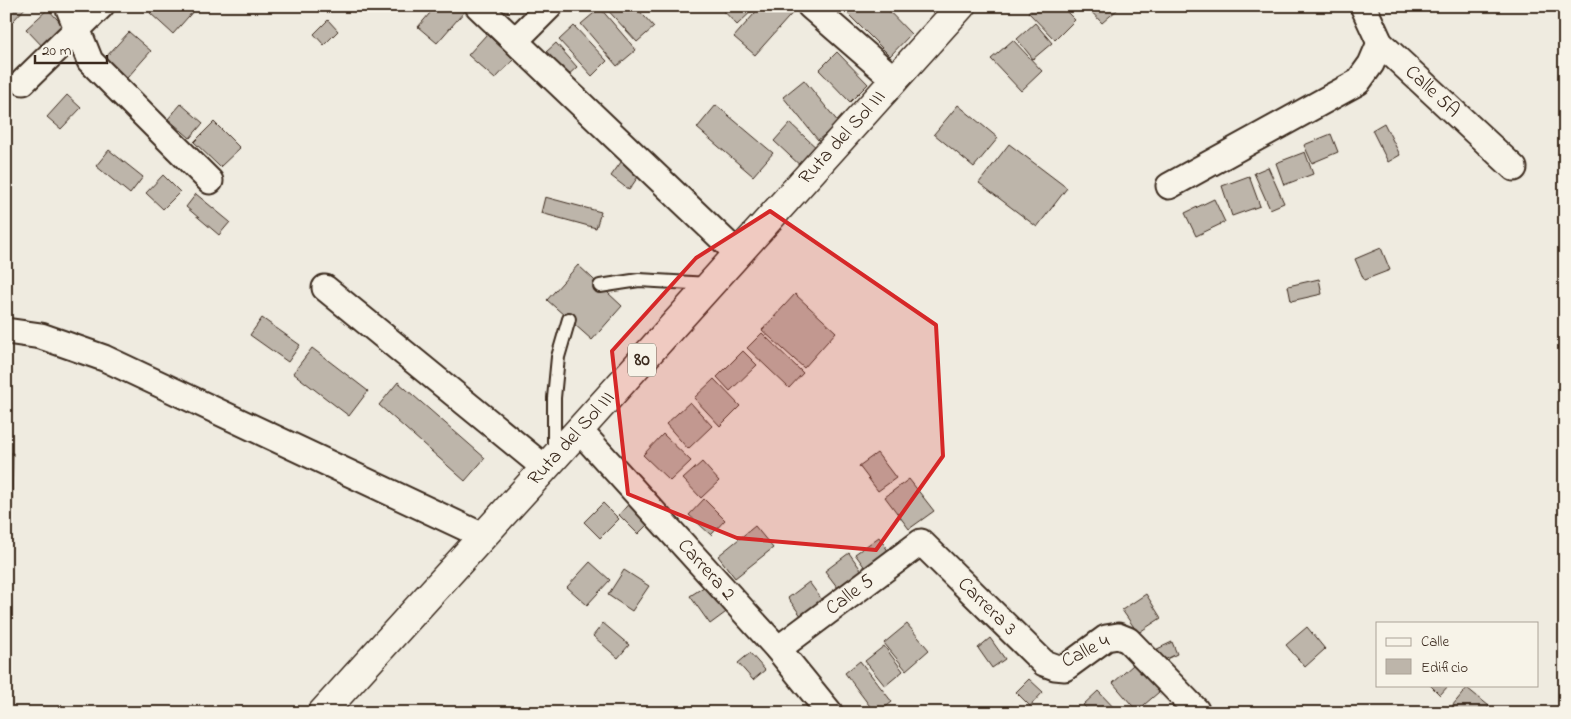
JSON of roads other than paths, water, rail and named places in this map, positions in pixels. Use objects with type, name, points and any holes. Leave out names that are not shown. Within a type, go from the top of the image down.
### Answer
[{"type":"highway","name":"Ruta del Sol III","points":[[322,713],[550,463],[961,6]]},
{"type":"street","points":[[68,6],[90,61],[210,182]]},
{"type":"street","points":[[23,82],[101,6]]},
{"type":"street","points":[[478,6],[737,253]]},
{"type":"street","points":[[515,41],[550,6]]},
{"type":"street","points":[[810,6],[896,80]]},
{"type":"street","name":"Calle 5A","points":[[1363,6],[1380,43],[1514,168]]},
{"type":"street","points":[[1169,186],[1358,82],[1371,64],[1380,43]]},
{"type":"street","points":[[325,288],[550,463]]},
{"type":"street","points":[[6,331],[41,336],[104,358],[483,536]]},
{"type":"street","name":"Carrera 2","points":[[579,430],[778,649],[830,713]]},
{"type":"street","name":"Calle 5","points":[[778,649],[921,542]]},
{"type":"street","name":"Carrera 3","points":[[921,542],[1044,663],[1055,667]]},
{"type":"street","name":"Calle 4","points":[[1055,667],[1065,668],[1106,638],[1118,636],[1128,640],[1196,710]]},
{"type":"lane","points":[[600,286],[639,280],[709,284]]},
{"type":"lane","points":[[550,463],[558,357],[568,319]]}]
